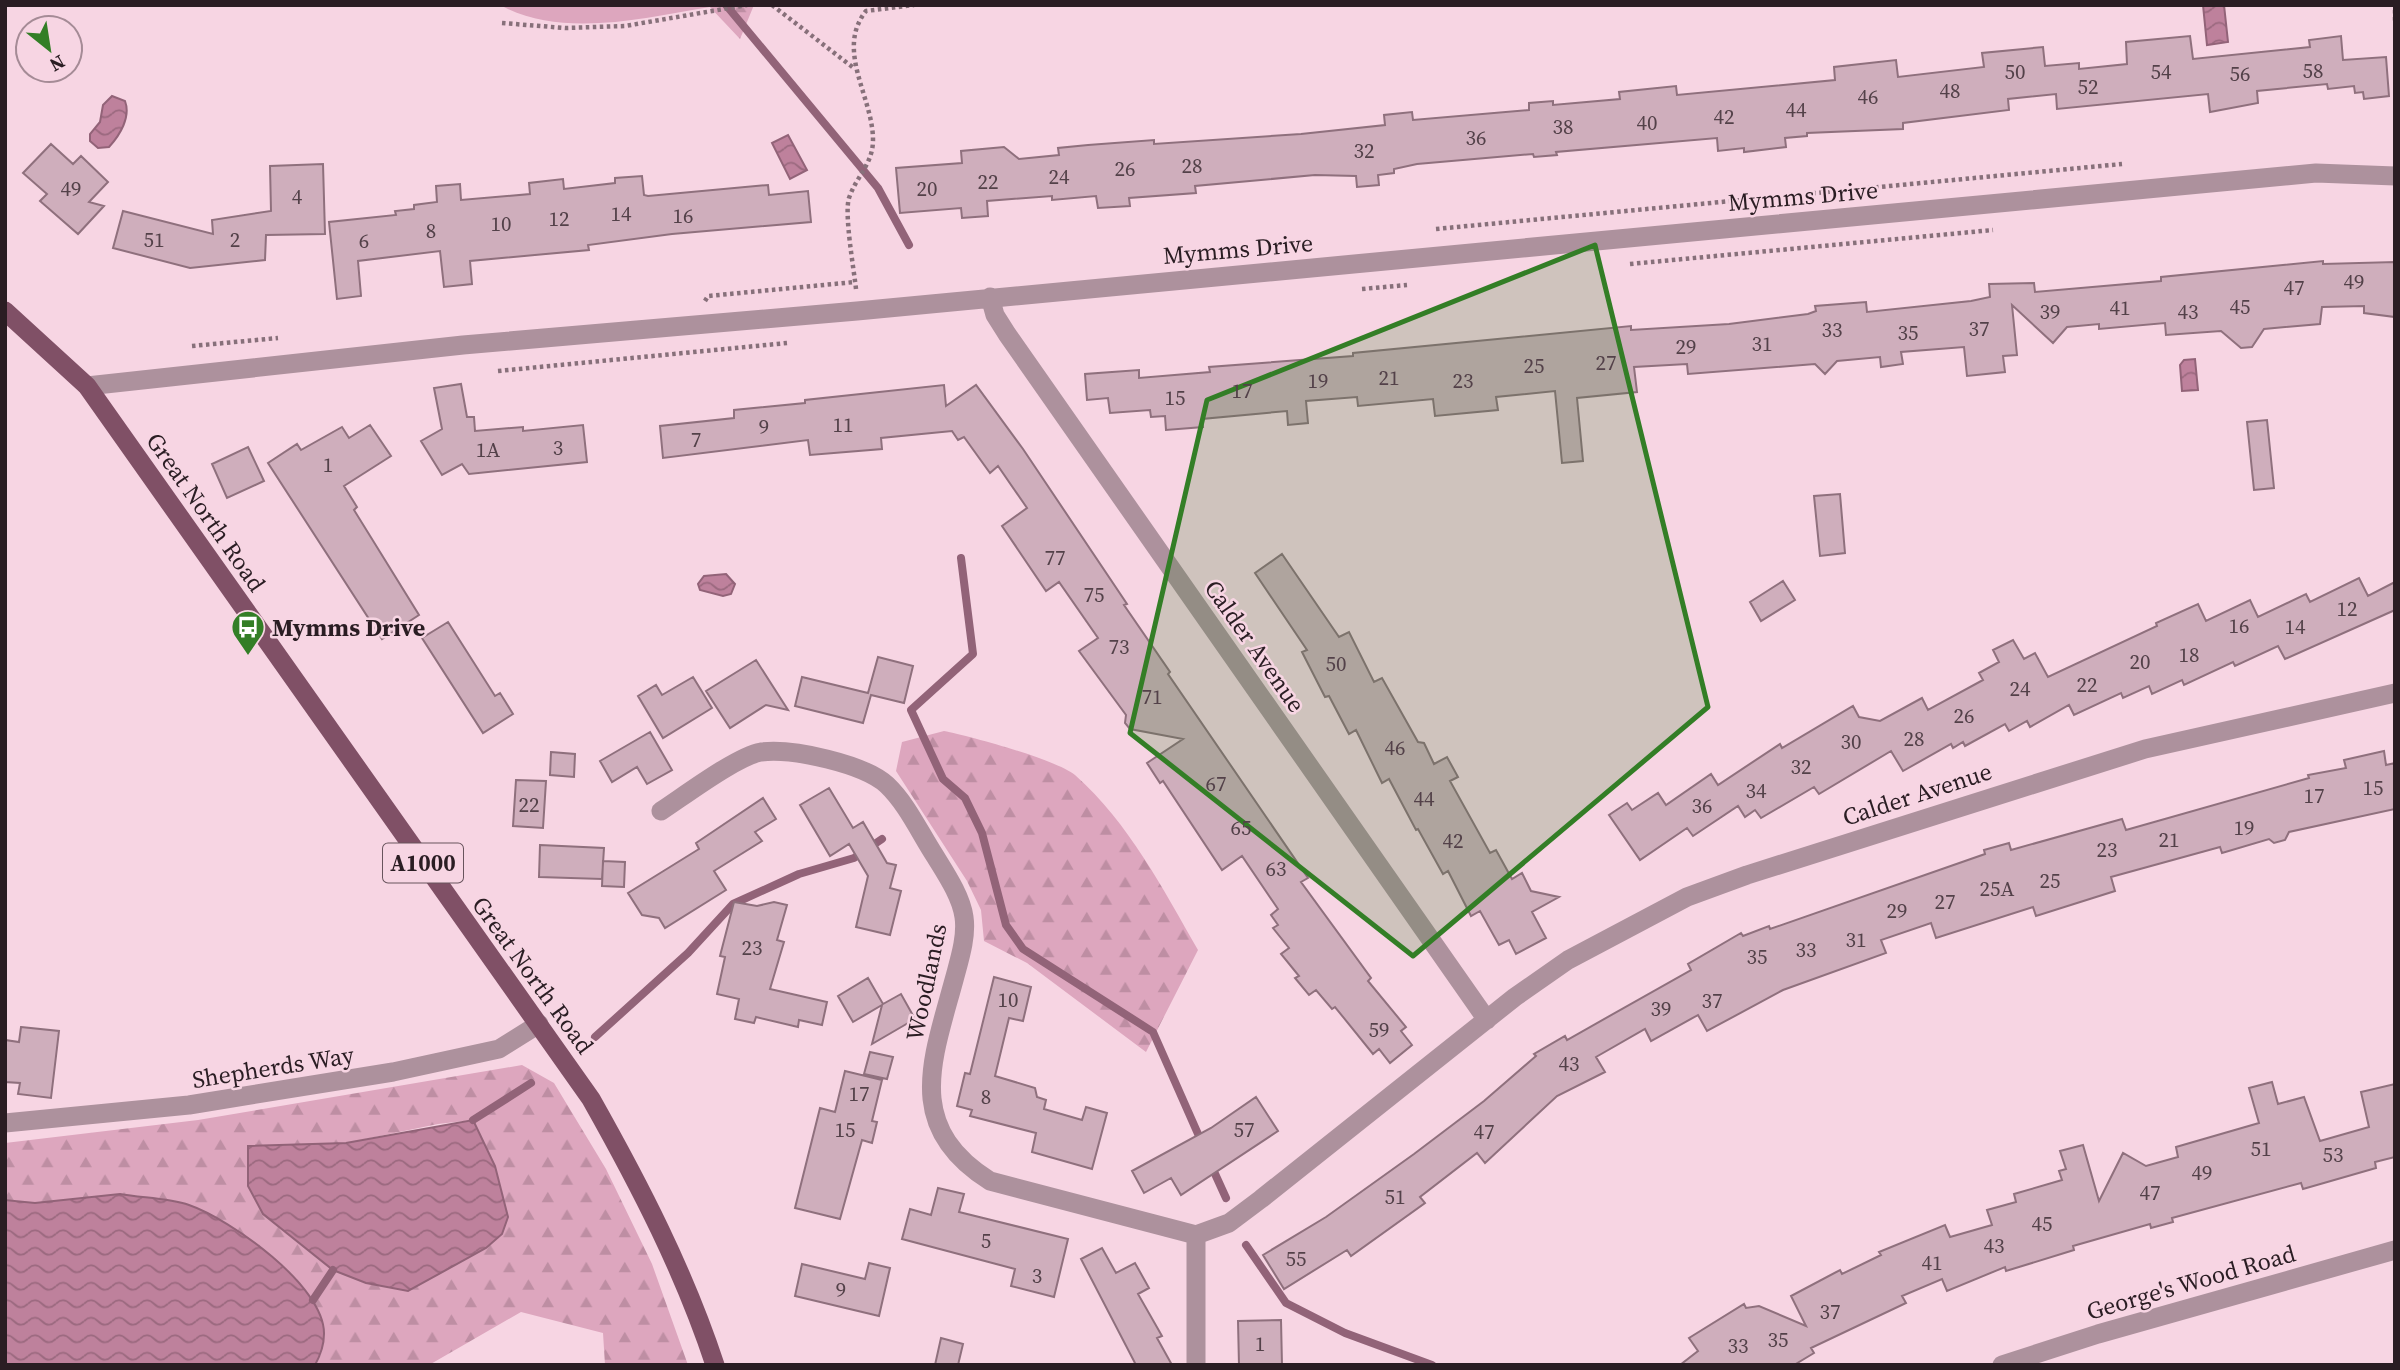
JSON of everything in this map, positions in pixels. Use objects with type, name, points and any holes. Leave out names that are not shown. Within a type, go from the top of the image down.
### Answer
[{"type":"main road","name":"Great North Road","points":[[5,311],[87,386],[591,1100],[643,1192],[692,1297],[715,1365]]},
{"type":"street","name":"Mymms Drive","points":[[87,386],[463,345],[857,311],[2316,173],[2395,176]]},
{"type":"street","name":"Calder Avenue","points":[[990,297],[995,315],[1007,334],[1487,1020]]},
{"type":"street","name":"Calder Avenue","points":[[1196,1235],[1228,1223],[1261,1199],[1487,1020],[1578,954],[1687,897],[1747,875],[2145,749],[2395,693]]},
{"type":"street","name":"Woodlands","points":[[661,811],[759,752],[788,751],[856,768],[886,784],[898,798],[951,882],[964,917],[961,953],[930,1089],[934,1115],[954,1154],[990,1181],[1196,1235]]},
{"type":"street","name":"Shepherds Way","points":[[5,1123],[189,1105],[393,1072],[499,1049],[539,1024]]},
{"type":"street","points":[[1196,1235],[1196,1365]]},
{"type":"street","name":"George's Wood Road","points":[[2002,1365],[2119,1328],[2395,1250]]},
{"type":"path","points":[[502,23],[565,28],[625,26],[747,5]]},
{"type":"path","points":[[772,5],[856,70]]},
{"type":"path","points":[[857,311],[848,201],[857,180],[869,165],[873,139],[856,70],[854,29],[866,11],[914,5]]},
{"type":"path","points":[[2395,10],[2395,24]]},
{"type":"path","points":[[1436,229],[2122,164]]},
{"type":"path","points":[[1630,264],[1993,230]]},
{"type":"path","points":[[191,346],[278,338]]},
{"type":"path","points":[[498,371],[787,343]]},
{"type":"highlighted area","points":[[1595,245],[1708,707],[1413,956],[1130,733],[1207,400]]},
{"type":"green space","points":[[500,5],[710,7],[631,20],[576,23],[549,21]]},
{"type":"green space","points":[[708,5],[754,5],[740,39]]},
{"type":"green space","points":[[944,731],[1051,762],[1075,775],[1112,814],[1144,858],[1198,950],[1146,1052],[1027,963],[984,941],[981,910],[967,881],[896,771],[902,742]]},
{"type":"green space","points":[[522,1065],[554,1083],[606,1169],[652,1264],[688,1365],[605,1365],[603,1333],[521,1312],[429,1365],[315,1365],[321,1354],[120,1194],[35,1203],[5,1200],[5,1143],[198,1120]],"holes":[[[473,1120],[445,1269],[408,1291],[248,1146],[346,1143],[438,1124]]]},
{"type":"water","points":[[2203,5],[2224,5],[2228,42],[2207,45]]},
{"type":"water","points":[[112,96],[125,101],[127,113],[120,131],[109,147],[98,148],[90,141],[90,134],[100,122],[103,105]]},
{"type":"water","points":[[788,135],[807,170],[790,179],[772,143]]},
{"type":"water","points":[[2195,359],[2198,390],[2182,391],[2180,365],[2184,360]]},
{"type":"water","points":[[726,574],[735,584],[731,594],[723,596],[700,590],[698,584],[704,576]]},
{"type":"water","points":[[473,1120],[495,1166],[508,1217],[502,1234],[486,1248],[408,1291],[366,1283],[333,1270],[263,1214],[248,1186],[248,1146],[346,1143]]},
{"type":"water","points":[[120,1194],[189,1205],[228,1224],[272,1257],[293,1276],[320,1315],[324,1338],[315,1365],[5,1365],[5,1200],[35,1203]]},
{"type":"building","points":[[2190,36],[2193,59],[2310,47],[2309,40],[2341,36],[2343,60],[2386,57],[2389,96],[2364,99],[2363,92],[2355,93],[2354,86],[2328,89],[2327,84],[2257,91],[2258,103],[2210,112],[2208,94],[2057,109],[2056,94],[2008,99],[2009,110],[1903,123],[1903,129],[1807,133],[1807,136],[1785,138],[1786,147],[1744,152],[1744,148],[1718,151],[1717,138],[1556,152],[1557,155],[1534,157],[1533,154],[1417,164],[1394,169],[1394,173],[1378,175],[1379,185],[1357,187],[1356,176],[1315,175],[1195,186],[1196,193],[1129,198],[1130,206],[1098,208],[1096,196],[1052,200],[1052,196],[987,201],[988,216],[962,218],[961,208],[900,213],[896,168],[962,163],[961,151],[1004,147],[1019,159],[1059,155],[1058,148],[1088,145],[1154,140],[1154,144],[1301,134],[1385,125],[1384,115],[1412,112],[1413,120],[1529,110],[1529,103],[1553,101],[1553,105],[1620,99],[1619,92],[1676,86],[1677,95],[1835,80],[1834,67],[1896,60],[1898,77],[1984,67],[1982,53],[2043,47],[2045,66],[2079,63],[2079,69],[2127,64],[2126,42]]},
{"type":"building","points":[[51,144],[73,164],[81,156],[108,182],[89,202],[104,206],[78,234],[40,201],[47,194],[23,173]]},
{"type":"building","points":[[323,164],[325,234],[266,235],[265,260],[190,268],[113,248],[123,211],[213,234],[212,220],[271,211],[270,166]]},
{"type":"building","points":[[642,176],[644,195],[648,196],[768,185],[769,195],[808,191],[811,222],[672,234],[588,245],[589,250],[470,261],[472,284],[444,287],[440,251],[358,261],[361,296],[337,299],[329,222],[396,215],[395,211],[437,202],[436,186],[460,184],[461,200],[530,194],[529,183],[563,179],[564,189],[615,183],[615,178]]},
{"type":"building","points":[[2323,261],[2323,264],[2395,262],[2395,317],[2364,313],[2364,306],[2322,307],[2320,324],[2264,329],[2252,347],[2241,348],[2221,331],[2166,335],[2165,323],[2099,329],[2099,324],[2067,327],[2053,343],[2012,305],[2017,355],[2003,356],[2005,372],[1967,376],[1964,347],[1901,352],[1903,364],[1881,367],[1880,357],[1837,361],[1825,374],[1815,364],[1688,374],[1687,364],[1634,367],[1637,392],[1577,398],[1583,461],[1562,463],[1555,391],[1496,397],[1498,410],[1435,416],[1433,399],[1358,406],[1357,397],[1306,401],[1308,423],[1288,425],[1287,411],[1202,419],[1203,427],[1166,430],[1165,416],[1151,417],[1150,410],[1110,413],[1108,398],[1087,400],[1085,374],[1139,370],[1139,378],[1210,372],[1209,367],[1353,356],[1353,353],[1631,326],[1631,330],[1729,324],[1808,314],[1816,311],[1815,306],[1866,302],[1867,312],[1971,301],[1990,297],[1989,284],[2034,283],[2035,292],[2161,281],[2161,277]]},
{"type":"building","points":[[461,384],[467,417],[474,417],[475,431],[523,427],[523,431],[583,425],[587,462],[469,474],[462,464],[442,475],[421,441],[442,429],[434,388]]},
{"type":"building","points":[[944,385],[946,406],[976,385],[1023,449],[1127,604],[1124,605],[1170,672],[1168,674],[1308,878],[1301,882],[1371,978],[1368,981],[1406,1027],[1401,1031],[1412,1045],[1390,1063],[1379,1049],[1373,1054],[1335,1007],[1332,1009],[1316,990],[1309,995],[1295,978],[1299,976],[1281,954],[1289,948],[1273,928],[1278,925],[1271,915],[1278,909],[1242,856],[1222,870],[1163,781],[1160,783],[1147,763],[1183,739],[1130,729],[1125,723],[1126,715],[1079,651],[1098,638],[1059,582],[1046,591],[1002,526],[1027,508],[998,466],[990,473],[964,437],[958,440],[952,431],[881,438],[882,449],[810,455],[808,440],[663,458],[660,426],[734,418],[734,410]]},
{"type":"building","points":[[2267,420],[2274,488],[2254,490],[2247,422]]},
{"type":"building","points":[[370,425],[391,456],[344,486],[357,507],[354,510],[419,615],[382,639],[268,463],[297,444],[301,450],[342,427],[349,438]]},
{"type":"building","points":[[248,447],[264,481],[227,498],[212,464]]},
{"type":"building","points":[[1840,494],[1845,553],[1820,556],[1814,496]]},
{"type":"building","points":[[1282,554],[1339,637],[1349,632],[1374,682],[1382,678],[1418,742],[1424,743],[1434,764],[1447,757],[1458,777],[1450,781],[1490,853],[1496,850],[1512,879],[1522,873],[1531,891],[1559,897],[1532,912],[1546,938],[1516,954],[1509,940],[1499,945],[1480,911],[1471,916],[1448,871],[1443,874],[1389,779],[1382,783],[1356,730],[1349,734],[1329,696],[1325,697],[1302,652],[1307,650],[1255,573]]},
{"type":"building","points":[[2359,578],[2368,596],[2395,582],[2395,610],[2285,659],[2278,646],[2235,666],[2233,662],[2184,685],[2182,680],[2152,694],[2149,686],[2123,698],[2121,693],[2074,715],[2069,705],[2030,727],[2027,721],[2009,731],[2005,724],[1965,746],[1963,742],[1953,748],[1951,744],[1903,771],[1891,751],[1819,794],[1814,787],[1761,818],[1755,810],[1745,817],[1738,806],[1693,836],[1687,828],[1640,860],[1609,815],[1627,803],[1632,810],[1658,793],[1666,805],[1711,774],[1718,785],[1780,744],[1782,748],[1853,706],[1859,717],[1880,721],[1922,698],[1928,710],[1983,680],[1979,673],[1999,662],[1993,650],[2013,640],[2024,659],[2035,653],[2048,677],[2198,604],[2206,621],[2250,600],[2258,617],[2306,594],[2310,602]]},
{"type":"building","points":[[1783,581],[1795,600],[1761,621],[1750,602]]},
{"type":"building","points":[[448,622],[495,696],[500,693],[513,714],[483,733],[422,638]]},
{"type":"building","points":[[878,657],[913,666],[904,703],[871,695],[863,723],[795,706],[802,677],[868,693]]},
{"type":"building","points":[[756,660],[788,710],[766,705],[730,728],[706,691]]},
{"type":"building","points":[[693,677],[712,708],[663,738],[638,696],[656,685],[662,695]]},
{"type":"building","points":[[650,732],[672,770],[647,784],[637,767],[612,782],[600,761]]},
{"type":"building","points":[[2384,751],[2386,765],[2395,763],[2395,809],[2289,832],[2285,840],[2274,843],[2269,839],[2222,853],[2220,847],[2111,877],[2115,891],[2036,916],[2033,907],[1936,938],[1931,923],[1881,940],[1886,953],[1783,990],[1707,1031],[1698,1015],[1651,1041],[1645,1029],[1596,1057],[1605,1072],[1557,1096],[1485,1163],[1477,1153],[1420,1197],[1425,1203],[1351,1256],[1347,1250],[1284,1289],[1263,1255],[1326,1217],[1414,1154],[1484,1101],[1536,1056],[1534,1054],[1565,1036],[1567,1040],[1691,970],[1688,964],[1741,933],[1743,936],[1769,926],[1770,929],[1985,854],[1984,850],[2009,843],[2011,850],[2122,819],[2126,830],[2309,778],[2308,775],[2346,768],[2344,760]]},
{"type":"building","points":[[551,752],[575,754],[574,777],[550,775]]},
{"type":"building","points":[[516,780],[546,781],[543,828],[513,826]]},
{"type":"building","points":[[829,788],[853,828],[863,822],[887,863],[896,865],[890,888],[901,891],[890,935],[856,927],[868,876],[849,844],[830,856],[800,805]]},
{"type":"building","points":[[763,798],[776,819],[755,832],[762,841],[714,871],[726,890],[665,928],[659,918],[642,915],[628,893],[699,849],[696,843]]},
{"type":"building","points":[[540,845],[604,848],[602,879],[539,877]]},
{"type":"building","points":[[603,861],[625,862],[624,887],[602,886]]},
{"type":"building","points":[[734,902],[757,906],[774,902],[787,905],[777,940],[784,942],[770,989],[827,1002],[822,1025],[799,1020],[798,1027],[756,1017],[754,1023],[735,1019],[739,999],[717,994],[725,957],[720,956]]},
{"type":"building","points":[[994,977],[1031,987],[1023,1021],[1009,1018],[995,1076],[1035,1088],[1037,1097],[1046,1100],[1044,1109],[1082,1120],[1086,1107],[1107,1113],[1092,1169],[1032,1152],[1036,1133],[970,1116],[972,1110],[957,1106],[965,1073],[970,1074]]},
{"type":"building","points":[[868,978],[883,1004],[901,994],[915,1019],[872,1044],[882,1005],[853,1022],[838,996]]},
{"type":"building","points":[[21,1027],[59,1031],[51,1098],[18,1094],[20,1083],[5,1082],[5,1040],[19,1042]]},
{"type":"building","points":[[870,1052],[893,1057],[887,1079],[864,1074]]},
{"type":"building","points":[[845,1071],[882,1080],[872,1121],[877,1122],[872,1143],[862,1140],[840,1219],[795,1208],[820,1108],[835,1112]]},
{"type":"building","points":[[2272,1082],[2278,1104],[2304,1097],[2320,1141],[2369,1127],[2361,1092],[2395,1084],[2395,1157],[2375,1162],[2376,1168],[2303,1189],[2301,1183],[2172,1218],[2173,1222],[2151,1228],[2150,1224],[2073,1246],[2074,1250],[2006,1271],[2005,1267],[1947,1291],[1942,1279],[1902,1296],[1906,1303],[1811,1348],[1814,1353],[1794,1365],[1680,1365],[1698,1351],[1689,1338],[1744,1304],[1746,1308],[1759,1306],[1806,1326],[1791,1296],[1840,1270],[1842,1274],[1881,1255],[1879,1252],[1945,1225],[1950,1237],[1992,1225],[1987,1210],[2016,1202],[2014,1194],[2062,1180],[2059,1171],[2066,1169],[2060,1151],[2083,1145],[2099,1201],[2123,1153],[2146,1166],[2178,1157],[2176,1147],[2259,1123],[2249,1088]]},
{"type":"building","points":[[1256,1097],[1278,1131],[1181,1195],[1171,1178],[1144,1193],[1132,1171],[1211,1128]]},
{"type":"building","points":[[938,1188],[964,1194],[959,1212],[1068,1239],[1054,1297],[1011,1286],[1015,1269],[902,1239],[910,1209],[931,1215]]},
{"type":"building","points":[[1102,1248],[1116,1273],[1135,1263],[1149,1288],[1138,1294],[1162,1336],[1157,1338],[1172,1365],[1136,1365],[1081,1259]]},
{"type":"building","points":[[869,1263],[890,1268],[879,1316],[795,1296],[802,1264],[865,1279]]},
{"type":"building","points":[[1281,1320],[1282,1365],[1239,1365],[1238,1321]]},
{"type":"building","points":[[941,1338],[963,1344],[958,1365],[935,1365]]},
{"type":"waterway","points":[[726,5],[878,188],[909,245]]},
{"type":"waterway","points":[[961,558],[973,654],[911,710],[943,779],[965,798],[982,833],[1006,925],[1023,949],[1153,1032],[1202,1143]]},
{"type":"waterway","points":[[595,1037],[688,953],[733,904],[799,874],[854,858],[882,839]]},
{"type":"waterway","points":[[473,1120],[531,1083]]},
{"type":"waterway","points":[[1211,1165],[1226,1198]]},
{"type":"waterway","points":[[1246,1245],[1286,1303],[1345,1333],[1432,1365]]},
{"type":"waterway","points":[[313,1300],[333,1270]]},
{"type":"place","name":"Mymms Drive","points":[[248,657]]}]
